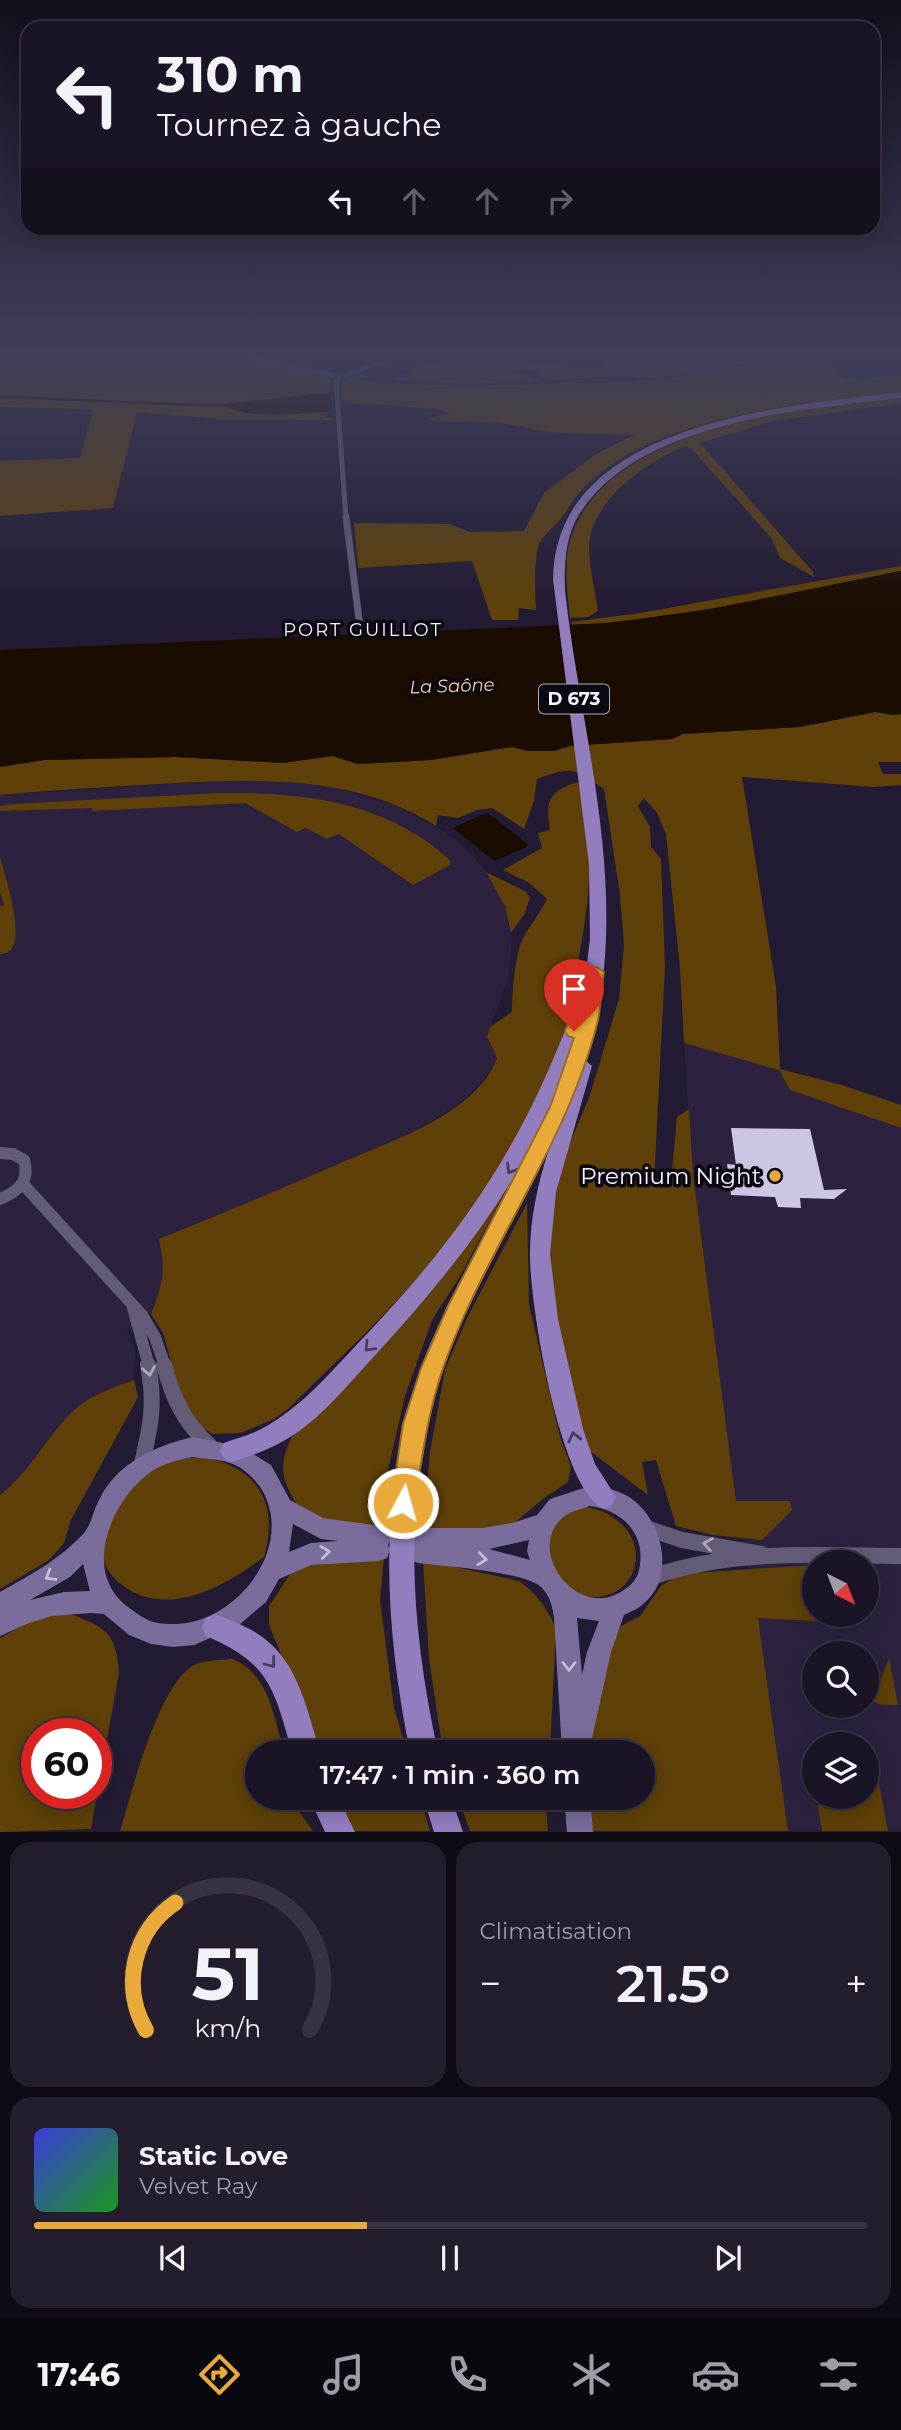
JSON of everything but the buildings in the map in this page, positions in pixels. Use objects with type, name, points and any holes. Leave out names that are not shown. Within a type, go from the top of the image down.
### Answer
[{"type":"main road","name":"D 673","points":[[421,1740],[411,1696],[403,1630],[400,1564],[405,1478],[415,1424],[432,1368],[456,1312],[559,1107],[589,1019],[596,972],[598,879],[563,613],[560,557],[574,515],[597,486],[631,460],[680,438]]},
{"type":"main road","points":[[221,1449],[258,1467],[277,1492],[282,1507],[283,1538],[274,1570],[250,1604],[215,1627],[184,1635],[163,1635],[143,1630],[125,1621],[107,1603],[94,1573],[94,1539],[110,1499],[141,1467],[175,1450],[221,1449],[271,1438],[293,1423],[386,1330],[462,1240],[502,1183],[544,1109],[596,972]]},
{"type":"main road","points":[[589,1019],[577,1100],[548,1185],[539,1248],[548,1330],[578,1452],[593,1485],[604,1497]]},
{"type":"main road","points":[[544,1523],[538,1540],[538,1558],[544,1575],[562,1598],[579,1607],[597,1611],[615,1609],[640,1592],[648,1579],[652,1553],[644,1528],[634,1514],[620,1503],[604,1497],[583,1496],[563,1503],[544,1523],[521,1534],[419,1546],[501,1562],[544,1575]]},
{"type":"main road","points":[[274,1570],[310,1554],[380,1543],[321,1528],[282,1507]]},
{"type":"main road","points":[[0,1605],[62,1569],[94,1539]]},
{"type":"main road","points":[[562,1598],[569,1629],[569,1689],[575,1740]]},
{"type":"main road","points":[[0,1625],[40,1606],[77,1600],[107,1603]]},
{"type":"main road","points":[[579,1740],[599,1651],[615,1609]]},
{"type":"main road","points":[[215,1627],[254,1645],[271,1660],[290,1695],[303,1740]]},
{"type":"main road","points":[[330,1810],[341,1832]]},
{"type":"main road","points":[[441,1810],[449,1832]]},
{"type":"main road","points":[[578,1810],[580,1832]]},
{"type":"street","points":[[339,438],[343,495],[360,627]]},
{"type":"street","points":[[0,1153],[13,1154],[24,1160],[28,1172],[23,1184],[11,1195],[0,1199]]},
{"type":"street","points":[[23,1184],[145,1320],[178,1412],[196,1435],[221,1449]]},
{"type":"street","points":[[132,1304],[145,1350],[152,1397],[152,1426],[141,1467]]},
{"type":"street","points":[[644,1528],[682,1540],[772,1556]]},
{"type":"street","points":[[648,1579],[685,1566],[772,1556],[901,1556]]},
{"type":"shaded area","points":[[85,438],[130,438],[113,508],[0,516],[0,461],[80,458]]},
{"type":"shaded area","points":[[627,438],[663,438],[610,466],[580,492],[545,535],[538,547],[535,569],[536,610],[519,608],[518,620],[492,620],[472,561],[358,568],[354,523],[450,524],[470,532],[524,531],[544,493],[596,454]]},
{"type":"shaded area","points":[[688,438],[715,438],[700,443],[813,572],[814,577],[780,558],[772,539],[692,449],[685,446],[638,472],[610,499],[599,514],[589,547],[598,611],[588,617],[570,618],[566,575],[568,549],[586,508],[617,475],[659,450]]},
{"type":"shaded area","points":[[901,566],[901,571],[696,611],[614,622],[572,625],[571,622],[640,613]]},
{"type":"shaded area","points":[[875,712],[901,714],[901,762],[878,762],[883,774],[901,774],[901,785],[874,787],[742,777],[776,987],[780,1069],[842,1085],[901,1105],[901,1128],[790,1090],[779,1070],[684,1043],[680,968],[666,834],[657,813],[644,798],[638,806],[650,827],[651,847],[661,859],[665,966],[654,1184],[671,1181],[677,1117],[689,1109],[693,1174],[736,1501],[790,1501],[792,1510],[762,1540],[713,1535],[676,1526],[656,1460],[642,1462],[648,1495],[590,1451],[581,1432],[547,1278],[557,1173],[589,1098],[619,999],[624,945],[620,895],[604,789],[572,771],[537,779],[534,801],[524,829],[492,808],[477,810],[458,818],[438,815],[436,826],[371,796],[302,783],[195,782],[0,795],[0,767],[44,760],[176,757],[283,763],[332,756],[358,764],[431,760],[512,747],[527,751],[554,751],[570,746],[672,739],[683,734],[800,727]]},
{"type":"shaded area","points":[[277,780],[337,788],[397,806],[445,832],[471,854],[491,878],[505,906],[512,943],[508,978],[487,1037],[497,1058],[493,1070],[465,1099],[425,1126],[267,1196],[160,1239],[164,1269],[162,1287],[151,1314],[127,1330],[135,1350],[134,1380],[97,1394],[71,1413],[20,1480],[0,1495],[0,795],[219,781]]},
{"type":"shaded area","points":[[578,782],[587,824],[589,868],[583,935],[569,1011],[560,1044],[535,1103],[503,1161],[447,1243],[411,1286],[289,1408],[274,1419],[240,1433],[212,1434],[196,1422],[180,1393],[163,1333],[151,1314],[162,1277],[159,1239],[416,1130],[446,1114],[477,1089],[497,1058],[487,1037],[490,1027],[512,1012],[518,952],[524,936],[547,899],[528,882],[503,870],[542,848],[538,833],[550,830],[548,811],[551,798],[561,789]]},
{"type":"shaded area","points":[[219,793],[281,795],[342,804],[398,824],[425,840],[450,860],[450,865],[413,885],[339,834],[327,839],[306,828],[297,832],[245,803],[92,811],[92,808],[0,811],[0,806],[12,804]]},
{"type":"shaded area","points":[[0,857],[16,928],[10,951],[0,954],[0,906],[4,905],[0,892]]},
{"type":"shaded area","points":[[486,872],[525,891],[530,897],[525,913],[511,933],[505,906]]},
{"type":"shaded area","points":[[684,1043],[780,1070],[790,1090],[901,1128],[901,1831],[788,1831],[758,1618],[736,1501],[693,1174]]},
{"type":"shaded area","points":[[511,1181],[459,1278],[432,1320],[405,1396],[384,1487],[386,1530],[348,1525],[302,1513],[284,1476],[284,1458],[292,1436]]},
{"type":"shaded area","points":[[527,1203],[529,1305],[560,1437],[571,1467],[568,1482],[506,1530],[423,1532],[430,1452],[445,1370],[467,1318]]},
{"type":"shaded area","points":[[134,1380],[138,1397],[71,1520],[64,1543],[49,1560],[0,1589],[0,1495],[20,1476],[78,1407],[101,1393]]},
{"type":"shaded area","points":[[205,1457],[239,1470],[260,1492],[269,1521],[264,1557],[218,1586],[184,1598],[148,1598],[131,1591],[109,1572],[102,1551],[108,1522],[115,1508],[135,1484],[158,1467],[187,1458]]},
{"type":"shaded area","points":[[586,1507],[609,1515],[619,1522],[633,1541],[636,1552],[631,1576],[625,1585],[599,1597],[579,1594],[561,1584],[549,1559],[547,1548],[548,1539],[557,1522],[575,1510]]},
{"type":"shaded area","points":[[384,1557],[380,1600],[394,1708],[403,1740],[310,1740],[304,1710],[269,1625],[269,1606],[292,1571],[314,1562]]},
{"type":"shaded area","points":[[423,1560],[519,1581],[536,1596],[556,1628],[551,1740],[441,1740],[429,1658]]},
{"type":"shaded area","points":[[802,1566],[802,1620],[758,1618],[788,1831],[591,1831],[589,1810],[655,1810],[655,1740],[590,1740],[607,1650],[621,1626],[640,1616],[661,1586],[674,1578],[692,1573]]},
{"type":"shaded area","points":[[68,1613],[100,1627],[111,1639],[119,1673],[111,1718],[21,1718],[21,1809],[95,1809],[91,1829],[0,1832],[0,1638],[33,1620]]},
{"type":"shaded area","points":[[889,1658],[898,1705],[879,1704],[879,1685]]},
{"type":"shaded area","points":[[232,1659],[254,1675],[268,1698],[281,1740],[245,1740],[245,1810],[299,1810],[313,1831],[120,1831],[148,1741],[169,1694],[181,1676],[194,1665]]},
{"type":"shaded area","points":[[879,1784],[888,1831],[822,1831],[818,1809],[879,1809]]},
{"type":"shaded area","points":[[340,1810],[424,1810],[430,1831],[352,1831]]},
{"type":"shaded area","points":[[463,1810],[546,1810],[548,1831],[470,1831]]},
{"type":"water","name":"La Saône","points":[[901,571],[901,714],[875,712],[800,727],[683,734],[672,739],[570,746],[554,751],[527,751],[512,747],[431,760],[358,764],[332,756],[283,763],[176,757],[44,760],[0,767],[0,650],[610,623],[710,609]]},
{"type":"water","points":[[483,814],[489,814],[528,844],[527,847],[494,861],[453,828]]},
{"type":"place","name":"Premium Night","points":[[775,1176]]},
{"type":"district","name":"PORT GUILLOT","points":[[363,630]]},
{"type":"route","points":[[403,1503],[415,1424],[432,1368],[456,1312],[559,1107],[573,1073],[589,1019],[596,972],[587,989],[574,1031]]}]
